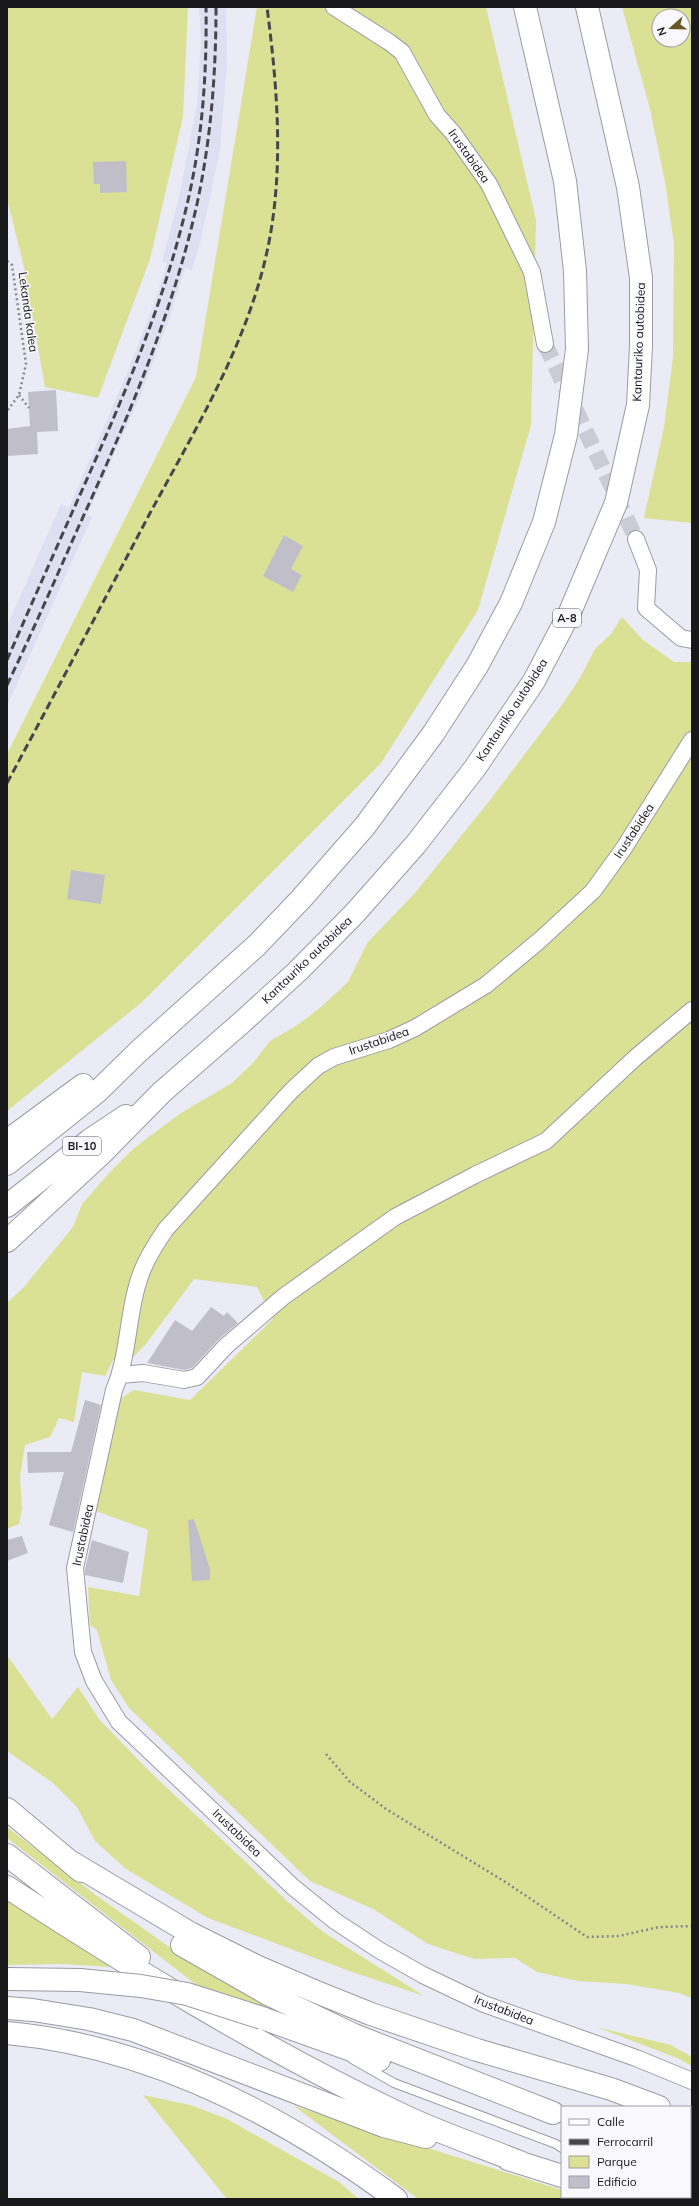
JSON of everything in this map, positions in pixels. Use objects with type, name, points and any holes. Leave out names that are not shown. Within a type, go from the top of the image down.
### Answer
[{"type":"highway","points":[[7,1141],[88,1081],[139,1051],[257,945],[301,899],[365,826],[434,734],[477,666],[511,603],[544,522],[566,435],[577,349],[575,271],[565,181],[525,7]]},
{"type":"highway","name":"Kantauriko autobidea","points":[[162,1092],[246,1019],[355,913],[416,844],[475,768],[534,681],[567,619],[616,502],[638,405],[642,346],[641,278],[628,187],[587,7]]},
{"type":"highway","name":"BI-10","points":[[7,1164],[96,1092],[139,1051]]},
{"type":"highway","points":[[7,1241],[99,1156],[162,1092]]},
{"type":"highway","name":"BI-10","points":[[7,1206],[90,1140],[162,1092]]},
{"type":"highway","points":[[7,1809],[128,1909],[180,1944],[268,1994],[354,2036],[558,2114]]},
{"type":"highway","points":[[7,1855],[127,1949],[274,2050]]},
{"type":"highway","points":[[71,1862],[190,1933],[256,1966],[291,1981],[371,2014],[477,2050],[611,2089],[656,2106]]},
{"type":"highway","points":[[7,1887],[119,1961],[274,2050],[397,2113],[561,2176]]},
{"type":"highway","points":[[7,1979],[80,1980],[141,1986],[187,1994],[262,2018],[328,2043],[403,2068],[558,2114]]},
{"type":"highway","points":[[7,2008],[33,2010],[89,2019],[133,2030],[384,2126],[522,2162]]},
{"type":"highway","points":[[7,2033],[77,2044],[119,2055],[216,2091],[298,2132],[349,2164],[396,2199]]},
{"type":"street","name":"Irustabidea","points":[[334,7],[402,52],[437,115],[453,132],[489,184],[532,272],[545,344]]},
{"type":"street","points":[[636,539],[648,570],[646,608],[681,638],[692,640]]},
{"type":"street","name":"Irustabidea","points":[[692,740],[624,848],[594,891],[540,940],[486,984],[415,1028],[389,1040],[334,1056],[318,1066],[291,1092],[166,1229],[155,1245],[142,1272],[120,1375],[114,1390],[75,1568],[83,1652],[94,1681],[119,1722],[293,1887],[335,1921],[379,1950],[423,1975],[484,2004],[636,2058],[692,2081]]},
{"type":"street","points":[[120,1375],[143,1373],[184,1380],[197,1377],[226,1346],[283,1297],[396,1217],[474,1175],[546,1142],[635,1058],[692,1010]]},
{"type":"lane","points":[[328,2043],[362,2066],[394,2083],[556,2144],[561,2147]]},
{"type":"path","name":"Lekanda kalea","points":[[7,261],[12,265],[26,364],[19,395],[7,411]]},
{"type":"path","points":[[19,395],[29,408]]},
{"type":"path","points":[[326,1754],[350,1782],[386,1809],[507,1883],[587,1937],[619,1936],[659,1927],[692,1926]]},
{"type":"shaded area","points":[[199,7],[226,7],[227,62],[220,150],[201,239],[192,270],[185,268],[168,322],[141,394],[87,515],[92,517],[7,706],[7,626],[61,504],[69,508],[128,371],[156,298],[167,263],[162,261],[178,202],[197,105],[201,41]]},
{"type":"green space","points":[[7,7],[188,7],[183,117],[150,259],[98,398],[45,387],[24,267],[7,199]]},
{"type":"green space","points":[[257,7],[486,7],[536,220],[531,425],[478,610],[381,763],[141,1003],[7,1111],[7,754],[196,377]]},
{"type":"green space","points":[[622,7],[692,7],[692,523],[644,518],[664,427],[673,357],[674,244],[665,182],[650,109]]},
{"type":"green space","points":[[622,617],[643,640],[674,662],[692,662],[692,1998],[679,1993],[626,1984],[578,1981],[537,1972],[515,1958],[474,1959],[428,1944],[373,1909],[310,1881],[129,1708],[111,1680],[97,1630],[90,1625],[88,1587],[139,1596],[148,1530],[96,1511],[120,1399],[134,1390],[190,1400],[273,1319],[257,1287],[194,1279],[146,1344],[130,1360],[113,1360],[105,1376],[82,1372],[74,1422],[59,1418],[50,1437],[25,1445],[20,1477],[22,1508],[19,1524],[7,1529],[7,1303],[24,1287],[73,1227],[82,1204],[110,1172],[134,1148],[181,1113],[232,1083],[253,1063],[270,1041],[296,1026],[321,1007],[348,982],[368,942],[415,893],[487,804],[562,705],[580,678],[595,649],[611,634]]},
{"type":"green space","points":[[7,1655],[52,1719],[78,1687],[99,1719],[148,1770],[288,1902],[323,1932],[424,1996],[352,1972],[208,1918],[126,1869],[95,1841],[77,1807],[53,1783],[7,1751]]},
{"type":"green space","points":[[7,1827],[93,1893],[182,1956],[278,2013],[208,1994],[7,1838]]},
{"type":"green space","points":[[7,1901],[19,1907],[111,1967],[62,1964],[7,1965]]},
{"type":"green space","points":[[596,2027],[671,2045],[692,2057],[692,2066],[677,2058]]},
{"type":"green space","points":[[143,2095],[190,2105],[225,2118],[339,2182],[359,2199],[227,2199]]},
{"type":"green space","points":[[294,2106],[561,2190],[561,2198],[593,2199],[418,2199]]},
{"type":"building","points":[[126,161],[127,192],[100,193],[100,184],[94,184],[93,162]]},
{"type":"building","points":[[56,390],[58,431],[37,432],[38,454],[7,456],[7,429],[30,426],[28,392]]},
{"type":"building","points":[[284,535],[303,546],[291,569],[302,575],[293,592],[263,576]]},
{"type":"building","points":[[71,870],[105,875],[101,904],[67,899]]},
{"type":"building","points":[[211,1307],[224,1316],[227,1312],[238,1323],[219,1339],[192,1368],[184,1370],[147,1363],[175,1320],[192,1331]]},
{"type":"building","points":[[85,1400],[101,1405],[73,1532],[49,1525],[64,1472],[28,1473],[27,1452],[71,1452]]},
{"type":"building","points":[[194,1519],[210,1569],[210,1580],[192,1581],[188,1520]]},
{"type":"building","points":[[22,1536],[28,1553],[7,1561],[7,1540]]},
{"type":"building","points":[[92,1540],[129,1552],[123,1583],[85,1575]]},
{"type":"tunnel","points":[[545,344],[636,539]]},
{"type":"railway","points":[[7,660],[131,376],[144,344],[166,279],[185,213],[196,162],[206,59],[206,7]]},
{"type":"railway","points":[[7,685],[130,409],[175,287],[197,204],[206,155],[214,81],[216,7]]},
{"type":"railway","points":[[7,783],[203,416],[220,383],[249,314],[269,242],[274,213],[278,154],[274,66],[267,7]]}]
